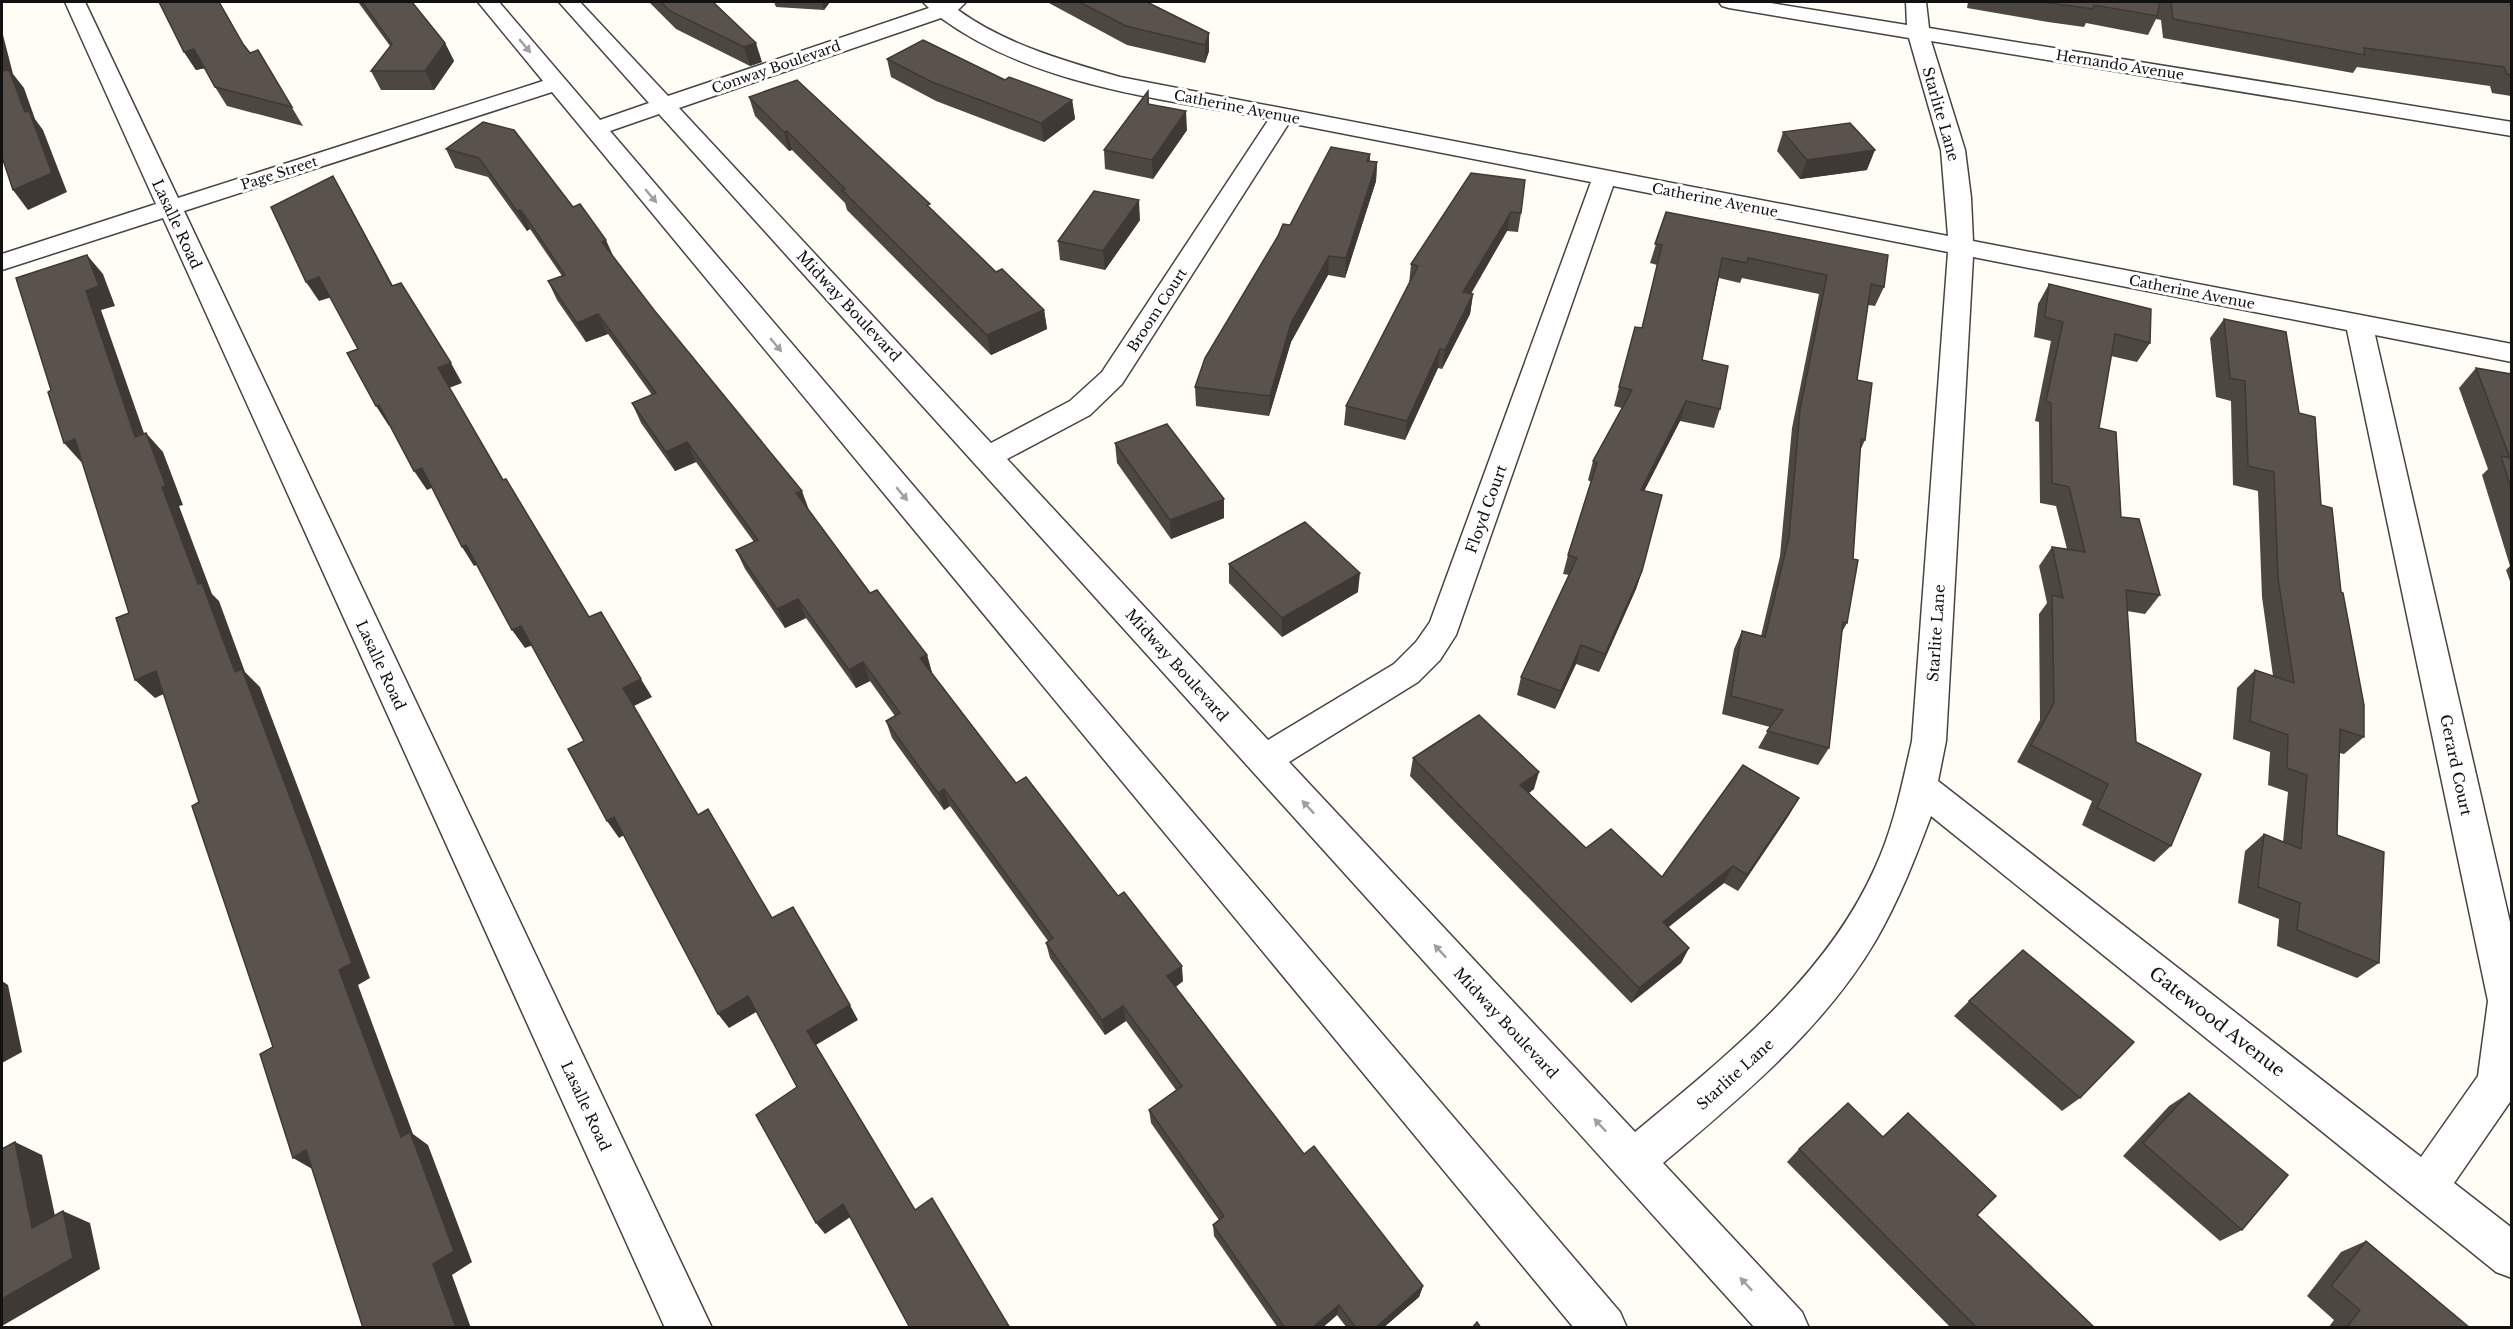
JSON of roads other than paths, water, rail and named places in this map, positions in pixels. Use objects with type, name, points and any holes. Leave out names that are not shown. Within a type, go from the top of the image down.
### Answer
[{"type":"street","name":"Lasalle Road","points":[[75,2],[689,1328]]},
{"type":"street","points":[[488,2],[1604,1328]]},
{"type":"street","name":"Midway Boulevard","points":[[569,2],[1786,1328]]},
{"type":"street","name":"Hernando Avenue","points":[[1729,2],[2511,129]]},
{"type":"street","name":"Starlite Lane","points":[[1633,1161],[1726,1085],[1815,995],[1872,915],[1890,880],[1922,788],[1929,741],[1961,247],[1961,202],[1955,159],[1945,120],[1926,66],[1919,33],[1917,2]]},
{"type":"street","name":"Conway Boulevard","points":[[594,129],[944,4]]},
{"type":"street","name":"Catherine Avenue","points":[[944,4],[1000,43],[1061,67],[1117,83],[2511,353]]},
{"type":"street","name":"Page Street","points":[[2,262],[556,84]]},
{"type":"street","name":"Broom Court","points":[[987,457],[1040,432],[1080,408],[1112,378],[1282,116]]},
{"type":"street","name":"Floyd Court","points":[[1264,759],[1406,673],[1428,651],[1445,626],[1604,178]]},
{"type":"street","name":"Gerard Court","points":[[2359,324],[2508,1001],[2498,1083],[2425,1188]]},
{"type":"street","name":"Gatewood Avenue","points":[[1922,788],[2511,1256]]}]
